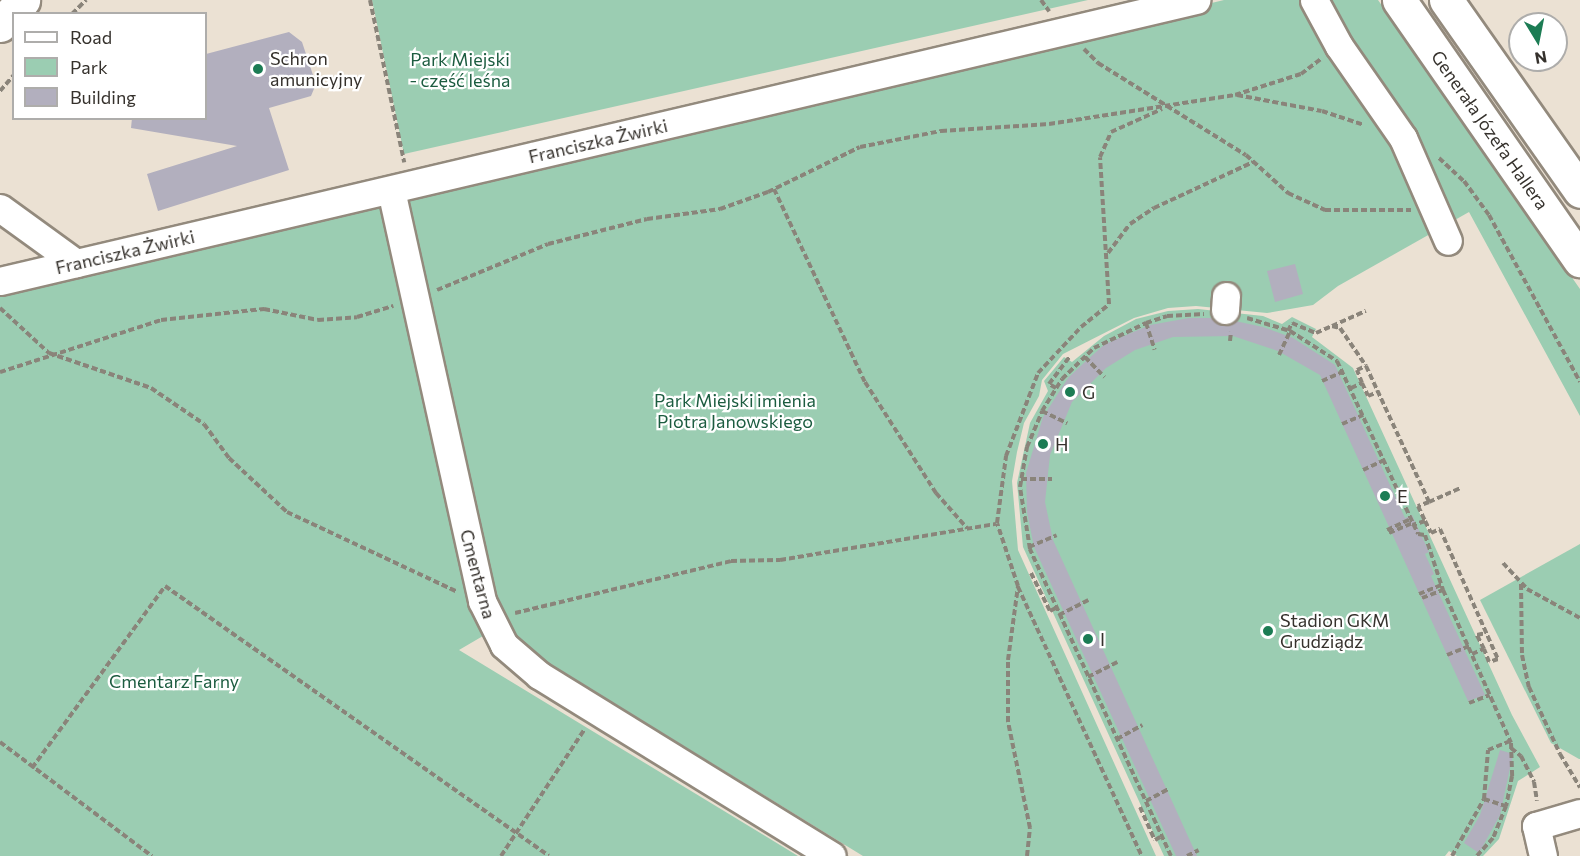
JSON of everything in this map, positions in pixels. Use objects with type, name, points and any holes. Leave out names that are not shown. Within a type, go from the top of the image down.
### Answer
[{"type":"main road","points":[[0,25],[23,0]]},
{"type":"main road","name":"Generała Józefa Hallera","points":[[1399,0],[1580,260]]},
{"type":"main road","points":[[1446,0],[1580,191]]},
{"type":"street","name":"Franciszka Żwirki","points":[[0,281],[1196,0]]},
{"type":"street","points":[[1314,0],[1339,46],[1403,138],[1432,210],[1448,241]]},
{"type":"street","name":"Cmentarna","points":[[400,188],[416,299],[485,611],[504,645],[539,675],[596,712],[832,856]]},
{"type":"street","points":[[0,208],[76,263]]},
{"type":"street","points":[[1543,856],[1536,826],[1580,813]]},
{"type":"path","points":[[74,12],[86,0]]},
{"type":"path","points":[[370,0],[400,188]]},
{"type":"path","points":[[1065,31],[1098,63],[1169,106],[1253,162],[1288,193],[1325,210],[1432,210]]},
{"type":"path","points":[[0,372],[49,353],[161,320],[264,309],[328,320],[357,317],[416,299],[548,244],[647,219],[720,209],[774,189],[860,147],[940,131],[1049,124],[1235,95],[1301,74],[1339,46]]},
{"type":"path","points":[[0,91],[12,77]]},
{"type":"path","points":[[1235,95],[1322,111],[1403,138],[1433,153],[1464,181],[1489,215],[1580,382]]},
{"type":"path","points":[[1142,856],[1018,586],[997,524],[1006,456],[1038,373],[1081,327],[1109,304],[1100,157],[1111,132],[1169,106]]},
{"type":"path","points":[[1107,257],[1112,244],[1130,224],[1154,208],[1253,162]]},
{"type":"path","points":[[774,189],[866,382],[936,493],[968,529]]},
{"type":"path","points":[[0,308],[49,353],[152,388],[204,424],[229,458],[287,512],[439,585],[485,611],[731,561],[780,560],[997,524]]},
{"type":"path","points":[[1171,856],[1029,547],[1021,479],[1027,447],[1042,411],[1056,388],[1085,357],[1108,339],[1146,322],[1176,315],[1226,309],[1289,331],[1318,346],[1344,371],[1412,522],[1418,534],[1425,535],[1442,587],[1510,741],[1512,776],[1506,815],[1493,838],[1478,856]]},
{"type":"path","points":[[1279,356],[1292,323],[1316,333],[1366,311]]},
{"type":"path","points":[[1146,322],[1155,350]]},
{"type":"path","points":[[1332,326],[1340,328],[1366,366],[1429,502]]},
{"type":"path","points":[[1056,388],[1049,384],[1069,357]]},
{"type":"path","points":[[1085,357],[1104,377]]},
{"type":"path","points":[[1366,366],[1357,369],[1362,383],[1368,396],[1378,392]]},
{"type":"path","points":[[1322,381],[1344,371]]},
{"type":"path","points":[[1351,388],[1362,383]]},
{"type":"path","points":[[1042,411],[1067,423]]},
{"type":"path","points":[[1342,424],[1364,415]]},
{"type":"path","points":[[1363,470],[1384,460]]},
{"type":"path","points":[[1021,479],[1052,479]]},
{"type":"path","points":[[1461,488],[1418,506],[1431,533],[1440,530],[1498,659],[1489,662],[1477,636],[1486,633]]},
{"type":"path","points":[[1388,531],[1425,520]]},
{"type":"path","points":[[1029,547],[1058,535]]},
{"type":"path","points":[[1503,563],[1521,584],[1580,618]]},
{"type":"path","points":[[1031,573],[1050,611],[1056,608]]},
{"type":"path","points":[[1521,584],[1522,655],[1529,687],[1541,717],[1580,787]]},
{"type":"path","points":[[32,768],[165,586],[549,856]]},
{"type":"path","points":[[1018,586],[1008,660],[1008,722],[1030,828],[1027,856]]},
{"type":"path","points":[[1420,596],[1442,587]]},
{"type":"path","points":[[1059,615],[1088,600]]},
{"type":"path","points":[[1447,656],[1469,646]]},
{"type":"path","points":[[1472,654],[1484,649]]},
{"type":"path","points":[[1088,677],[1117,662]]},
{"type":"path","points":[[1469,703],[1490,694]]},
{"type":"path","points":[[501,856],[596,712]]},
{"type":"path","points":[[1117,739],[1142,725]]},
{"type":"path","points":[[1452,856],[1484,799],[1488,750],[1510,741]]},
{"type":"path","points":[[0,742],[152,856]]},
{"type":"path","points":[[1511,748],[1529,771]]},
{"type":"path","points":[[1146,801],[1169,789]]},
{"type":"path","points":[[1484,799],[1506,806]]},
{"type":"path","points":[[1140,807],[1155,840],[1162,836]]},
{"type":"path","points":[[1187,856],[1199,850]]},
{"type":"green space","name":"Park Miejski - część leśna","points":[[372,0],[1088,0],[404,154]]},
{"type":"green space","name":"Park Miejski imienia Piotra Janowskiego","points":[[1224,0],[1378,0],[1580,289],[1580,416],[1469,212],[1338,286],[1313,305],[1267,313],[1196,306],[1168,308],[1134,318],[1063,354],[1042,380],[1039,396],[1024,423],[1017,452],[1012,481],[1018,550],[1156,856],[863,856],[548,663],[500,626],[459,650],[798,856],[0,856],[0,294]]},
{"type":"green space","name":"Stadion GKM Grudziądz","points":[[1198,309],[1263,316],[1282,324],[1292,317],[1316,329],[1312,337],[1353,368],[1512,715],[1540,767],[1518,781],[1499,839],[1483,856],[1457,856],[1449,851],[1445,856],[1164,856],[1023,547],[1017,483],[1030,423],[1048,391],[1044,381],[1064,357],[1072,362],[1104,336],[1136,319],[1168,311]]},
{"type":"green space","points":[[1580,544],[1579,759],[1551,743],[1480,600]]},
{"type":"building","points":[[289,32],[302,42],[316,84],[311,96],[269,108],[289,170],[158,211],[147,174],[237,146],[131,128],[132,120],[207,120],[207,54]]},
{"type":"building","points":[[1295,264],[1303,294],[1275,302],[1267,271]]},
{"type":"building","points":[[1189,318],[1211,318],[1223,326],[1235,321],[1263,327],[1293,338],[1335,365],[1405,518],[1412,515],[1429,552],[1425,554],[1434,574],[1431,576],[1485,695],[1468,701],[1320,375],[1278,351],[1233,336],[1173,337],[1135,350],[1106,368],[1072,402],[1050,455],[1045,502],[1053,540],[1197,856],[1176,856],[1034,547],[1027,512],[1026,473],[1043,417],[1068,378],[1105,344],[1150,325]]},
{"type":"building","points":[[1500,750],[1513,754],[1500,815],[1479,853],[1464,843],[1480,815]]},
{"type":"place","name":"Schron amunicyjny","points":[[258,69]]},
{"type":"place","name":"G","points":[[1070,392]]},
{"type":"place","name":"H","points":[[1043,444]]},
{"type":"place","name":"E","points":[[1385,496]]},
{"type":"place","name":"Stadion GKM Grudziądz","points":[[1268,631]]},
{"type":"place","name":"I","points":[[1088,639]]},
{"type":"park label","name":"Cmentarz Farny","points":[[174,681]]}]
